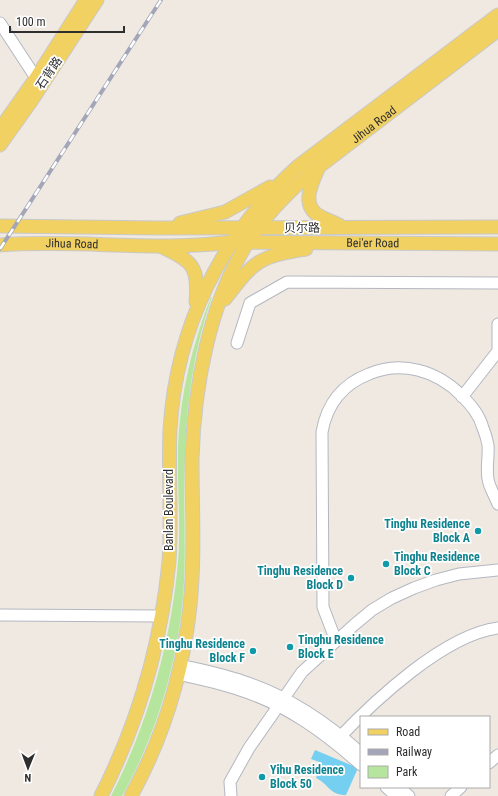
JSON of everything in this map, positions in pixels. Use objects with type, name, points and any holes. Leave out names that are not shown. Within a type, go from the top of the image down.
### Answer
[{"type":"main road","name":"石背路","points":[[0,129],[36,78],[86,0]]},
{"type":"main road","name":"石背路","points":[[0,145],[32,100],[97,0]]},
{"type":"main road","name":"Jihua Road","points":[[283,179],[311,156],[498,15]]},
{"type":"main road","name":"Jihua Road","points":[[0,245],[35,243],[210,245],[232,242],[248,242],[286,195],[319,166],[498,30]]},
{"type":"main road","points":[[319,166],[309,189],[308,197],[310,205],[321,217],[346,227]]},
{"type":"main road","name":"Banlan Boulevard","points":[[101,796],[118,761],[136,713],[151,664],[162,616],[167,580],[170,536],[169,447],[172,408],[180,362],[195,312],[211,275],[241,228],[265,198],[283,179]]},
{"type":"main road","points":[[158,228],[225,212],[283,179]]},
{"type":"main road","name":"Jihua Road","points":[[0,226],[258,228]]},
{"type":"main road","name":"Bei'er Road","points":[[346,227],[498,227]]},
{"type":"main road","name":"贝尔路","points":[[258,228],[346,227]]},
{"type":"main road","name":"Banlan Boulevard","points":[[131,796],[155,745],[171,700],[179,669],[187,631],[192,584],[192,458],[196,412],[204,357],[216,312],[228,279],[248,242]]},
{"type":"main road","name":"Bei'er Road","points":[[248,242],[495,244]]},
{"type":"main road","points":[[216,312],[243,276],[259,261],[280,253],[345,243]]},
{"type":"main road","points":[[158,245],[184,258],[194,271],[197,282],[195,312]]},
{"type":"street","points":[[0,23],[36,78]]},
{"type":"street","points":[[237,343],[250,303],[287,282],[498,283]]},
{"type":"street","points":[[462,396],[498,352],[498,324]]},
{"type":"street","points":[[336,641],[322,607],[322,432],[324,420],[328,410],[342,391],[355,381],[378,370],[395,368],[412,368],[432,374],[447,382],[475,410],[483,427],[488,446],[488,480],[498,504]]},
{"type":"street","points":[[231,796],[230,782],[249,748],[302,672],[354,625],[372,610],[392,598],[414,588],[459,574],[498,570]]},
{"type":"street","points":[[0,615],[162,616]]},
{"type":"street","points":[[362,716],[386,693],[436,656],[470,635],[488,629],[498,628]]},
{"type":"street","points":[[179,669],[240,690],[281,702],[304,720],[360,752]]},
{"type":"street","points":[[338,739],[360,718]]},
{"type":"street","points":[[338,739],[360,764]]},
{"type":"street","points":[[490,762],[498,755]]},
{"type":"street","points":[[387,788],[396,796]]},
{"type":"street","points":[[400,788],[409,796]]},
{"type":"street","points":[[451,796],[460,788]]},
{"type":"green space","points":[[211,297],[200,336],[192,376],[187,417],[184,473],[184,582],[178,638],[165,693],[146,746],[122,796],[111,796],[124,769],[147,711],[156,682],[170,622],[175,592],[179,547],[178,447],[181,408],[188,370],[198,333]]},
{"type":"water","points":[[315,750],[358,768],[346,795],[340,795],[332,791],[316,778],[322,763],[311,759]]},
{"type":"railway","points":[[0,249],[161,0]]},
{"type":"place","name":"Tinghu Residence Block A","points":[[478,531]]},
{"type":"place","name":"Tinghu Residence Block C","points":[[386,564]]},
{"type":"place","name":"Tinghu Residence Block D","points":[[351,578]]},
{"type":"place","name":"Tinghu Residence Block E","points":[[290,647]]},
{"type":"place","name":"Tinghu Residence Block F","points":[[253,651]]},
{"type":"place","name":"Yihu Residence Block 50","points":[[262,777]]}]
